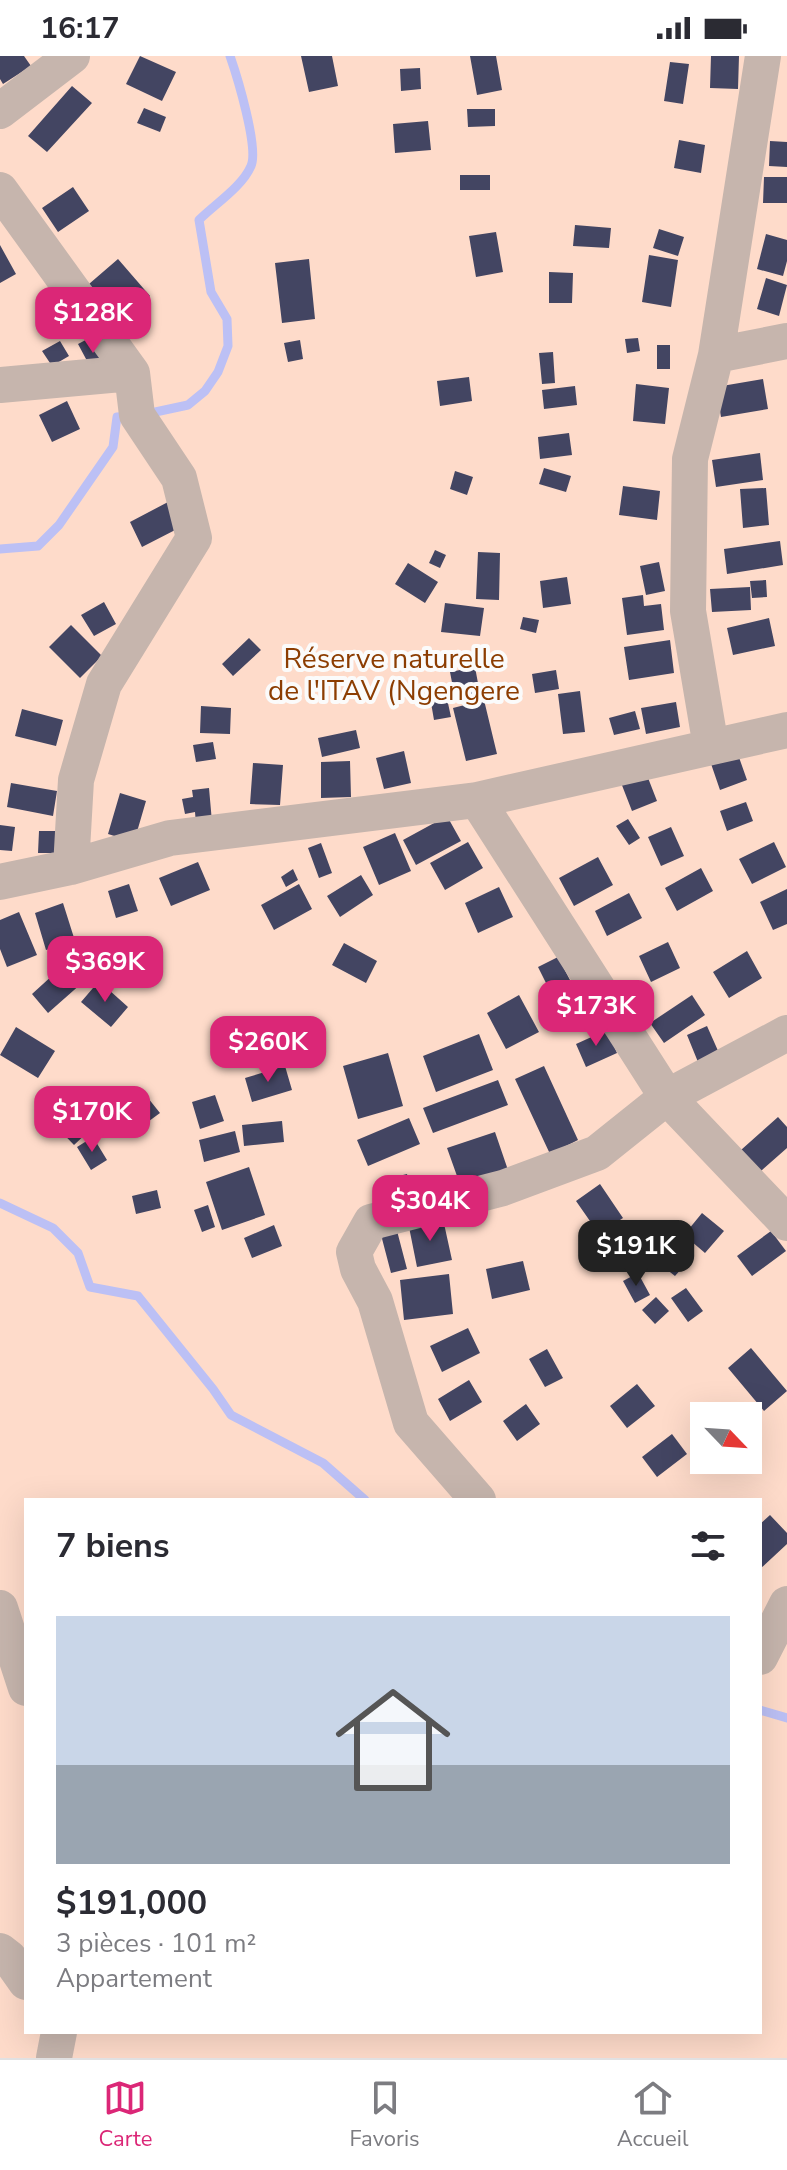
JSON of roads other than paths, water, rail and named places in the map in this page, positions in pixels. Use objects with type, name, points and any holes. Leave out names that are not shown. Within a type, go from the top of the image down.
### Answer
[{"type":"street","points":[[0,111],[72,56]]},
{"type":"street","points":[[711,747],[688,611],[690,459],[772,100],[763,56]]},
{"type":"street","points":[[0,190],[132,373],[137,415],[179,478],[194,538],[104,684],[76,780],[71,867]]},
{"type":"street","points":[[716,355],[787,341]]},
{"type":"street","points":[[0,385],[132,373]]},
{"type":"street","points":[[0,882],[71,867],[170,838],[477,800],[787,730]]},
{"type":"street","points":[[477,800],[667,1097],[787,1223]]},
{"type":"street","points":[[476,1498],[411,1423],[375,1301],[358,1269],[354,1252],[371,1222],[503,1188],[597,1153],[667,1097],[787,1033]]},
{"type":"street","points":[[762,1653],[787,1604]]},
{"type":"street","points":[[0,1608],[24,1682]]},
{"type":"street","points":[[0,1951],[24,1979]]},
{"type":"street","points":[[54,2058],[59,2034]]},
{"type":"waterway","points":[[146,414],[188,405],[205,391],[218,372],[228,346],[227,319],[211,292],[199,220],[235,188],[247,174],[253,157],[250,129],[230,56]]},
{"type":"waterway","points":[[0,549],[38,546],[59,525],[113,447],[117,417],[131,416]]},
{"type":"waterway","points":[[0,1203],[53,1228],[78,1253],[90,1287],[138,1296],[231,1415],[323,1463],[363,1498]]},
{"type":"waterway","points":[[762,1711],[787,1718]]},
{"type":"park label","name":"Réserve naturelle de l'ITAV (Ngengere","points":[[394,675]]}]
